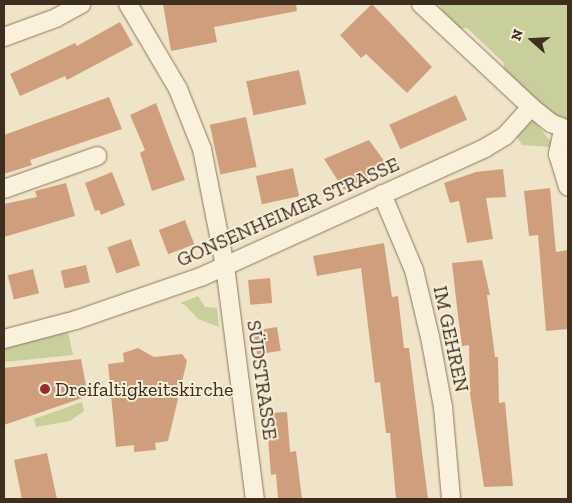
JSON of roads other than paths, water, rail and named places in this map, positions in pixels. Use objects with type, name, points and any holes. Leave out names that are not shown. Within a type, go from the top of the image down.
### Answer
[{"type":"street","points":[[4,37],[56,18],[81,4]]},
{"type":"street","name":"SÜDSTRASSE","points":[[128,4],[178,89],[202,149],[225,266],[255,499]]},
{"type":"street","points":[[421,4],[532,107],[566,130],[558,154],[568,186]]},
{"type":"street","name":"GONSENHEIMER STRASSE","points":[[4,340],[76,320],[225,266],[499,141],[532,107]]},
{"type":"street","points":[[4,189],[97,156]]},
{"type":"street","name":"IM GEHREN","points":[[382,194],[414,270],[430,338],[443,407],[451,499]]},
{"type":"place","name":"Dreifaltigkeitskirche","points":[[45,389]]}]
